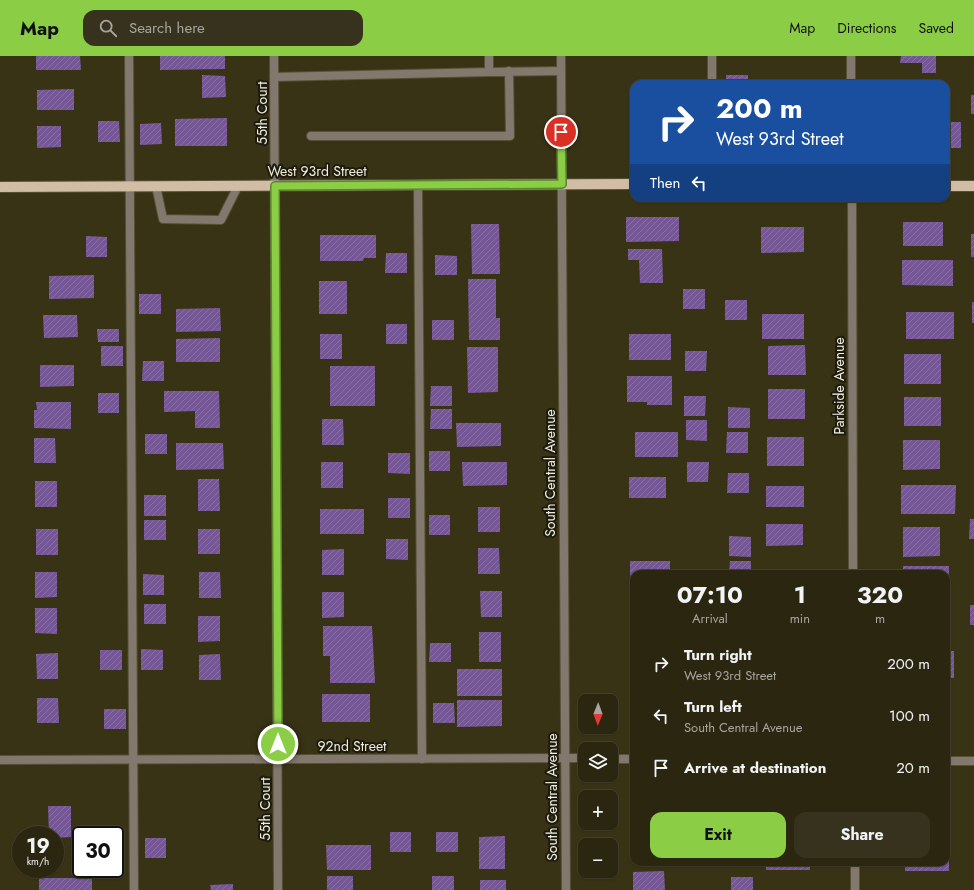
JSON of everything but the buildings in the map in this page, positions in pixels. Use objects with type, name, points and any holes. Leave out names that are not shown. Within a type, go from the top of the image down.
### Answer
[{"type":"main road","name":"West 93rd Street","points":[[0,187],[630,184]]},
{"type":"main road","points":[[950,186],[974,186]]},
{"type":"street","points":[[129,56],[134,890]]},
{"type":"street","name":"55th Court","points":[[274,56],[278,890]]},
{"type":"street","points":[[489,56],[489,72]]},
{"type":"street","name":"South Central Avenue","points":[[561,56],[566,890]]},
{"type":"street","points":[[712,56],[712,80]]},
{"type":"street","points":[[851,56],[851,80]]},
{"type":"street","points":[[311,136],[510,136],[509,71]]},
{"type":"street","points":[[274,77],[561,71]]},
{"type":"street","points":[[418,185],[422,759]]},
{"type":"street","points":[[156,186],[162,219],[221,220],[238,186]]},
{"type":"street","name":"Parkside Avenue","points":[[852,202],[853,570]]},
{"type":"street","name":"92nd Street","points":[[0,760],[578,758]]},
{"type":"street","points":[[618,758],[630,759]]},
{"type":"street","points":[[950,761],[974,761]]},
{"type":"street","points":[[855,866],[855,890]]},
{"type":"route","points":[[278,744],[275,186],[562,184],[561,132]]}]
